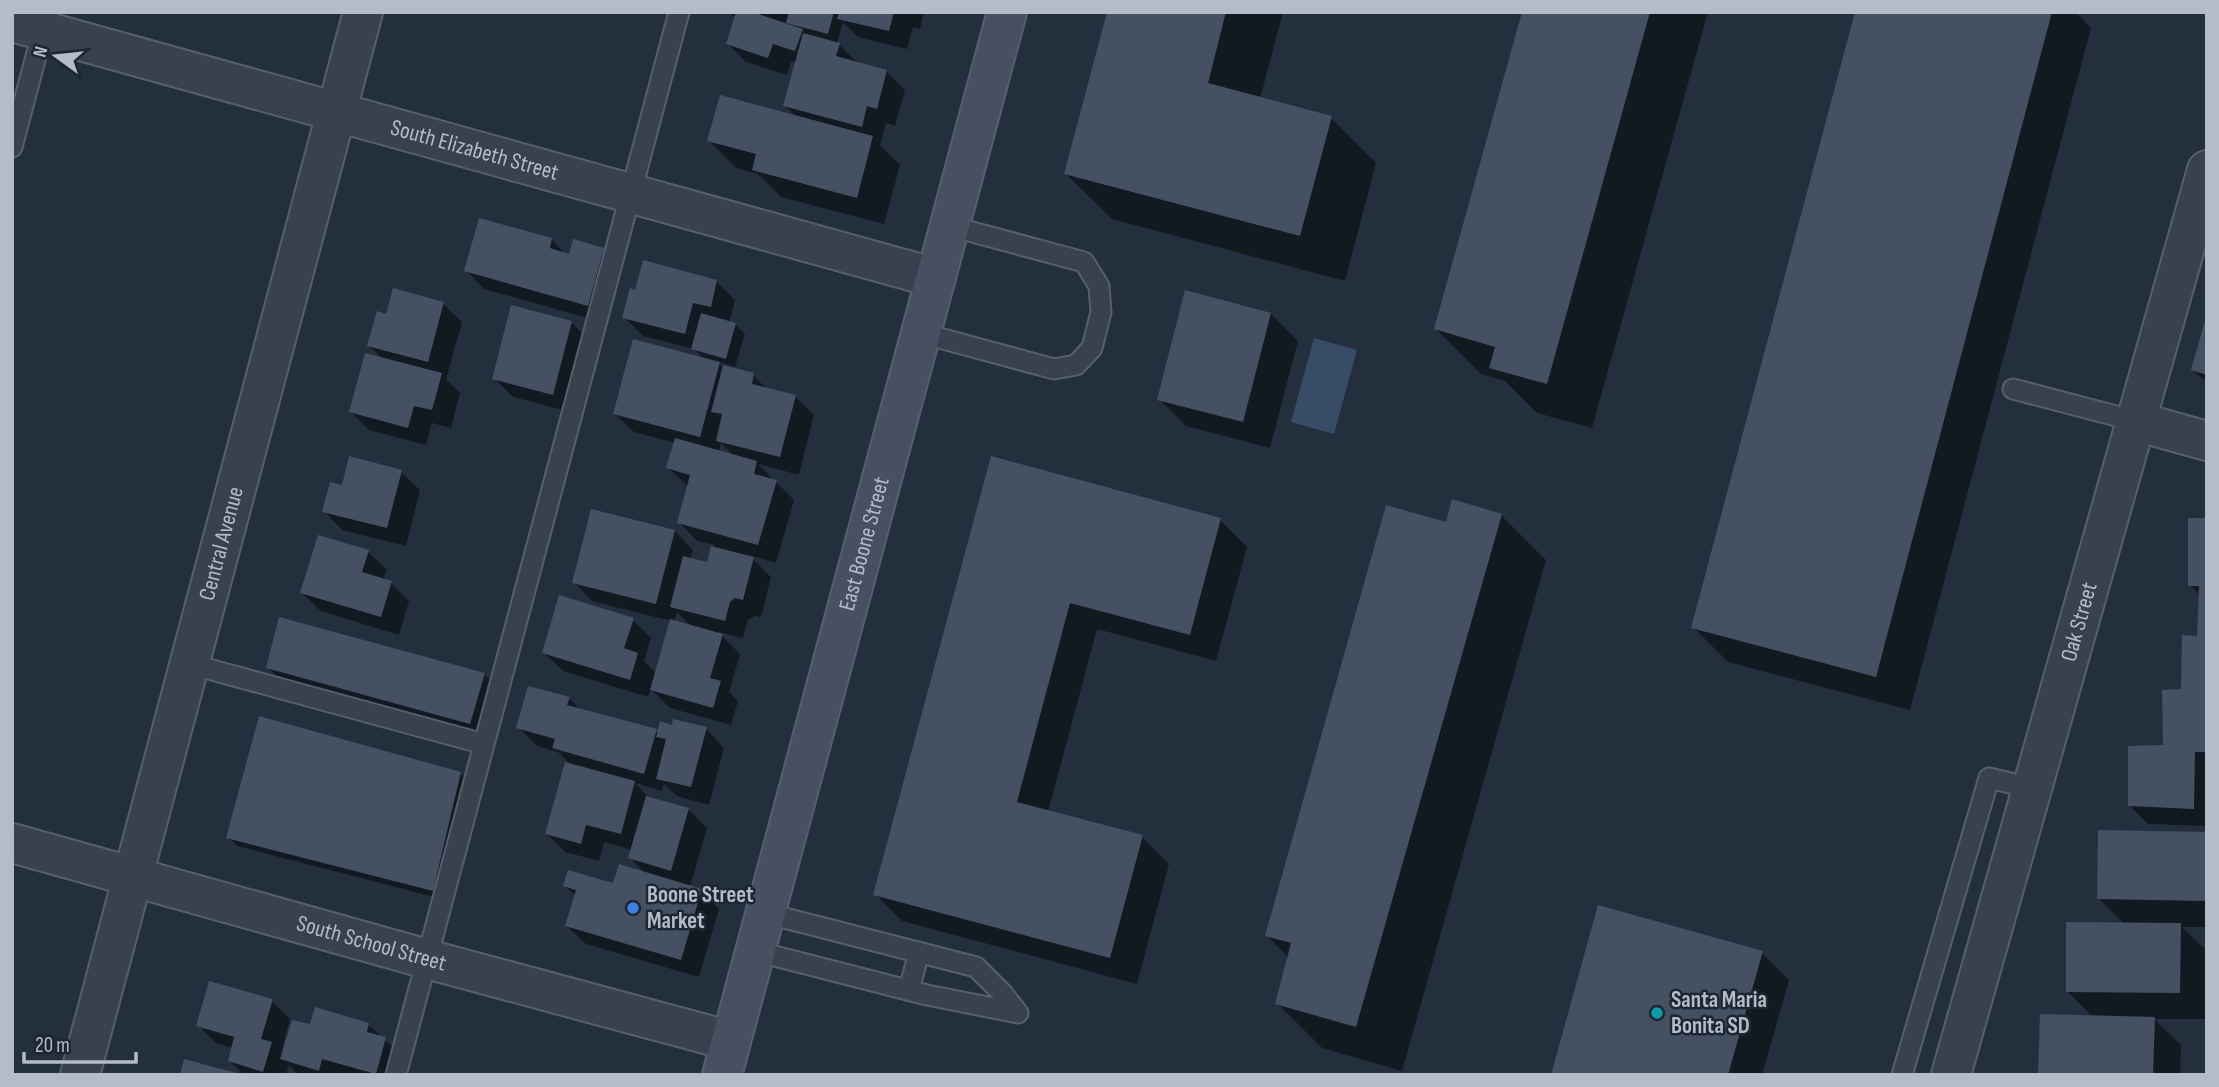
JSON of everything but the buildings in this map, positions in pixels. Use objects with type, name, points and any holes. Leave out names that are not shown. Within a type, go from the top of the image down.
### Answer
[{"type":"street","name":"Central Avenue","points":[[80,1075],[363,12]]},
{"type":"street","name":"East Boone Street","points":[[726,1058],[1007,12]]},
{"type":"street","name":"South Elizabeth Street","points":[[35,21],[337,111],[936,278]]},
{"type":"street","name":"Oak Street","points":[[1951,1075],[2207,170]]},
{"type":"street","points":[[2135,421],[2207,441]]},
{"type":"street","name":"South School Street","points":[[12,843],[427,959],[726,1058]]},
{"type":"lane","points":[[396,1075],[680,12]]},
{"type":"lane","points":[[12,147],[35,21]]},
{"type":"lane","points":[[922,333],[1054,369],[1076,365],[1092,348],[1101,312],[1099,286],[1084,262],[950,226]]},
{"type":"lane","points":[[2013,389],[2135,421]]},
{"type":"lane","points":[[190,664],[484,744]]},
{"type":"lane","points":[[1902,1075],[1989,778],[2031,788]]},
{"type":"lane","points":[[755,951],[909,990],[1018,1013],[976,967],[765,914]]},
{"type":"lane","points":[[909,990],[919,952]]},
{"type":"water","points":[[1314,338],[1357,350],[1334,434],[1291,422]]},
{"type":"place","name":"Boone Street Market","points":[[633,908]]},
{"type":"place","name":"Santa Maria Bonita SD","points":[[1657,1013]]}]
